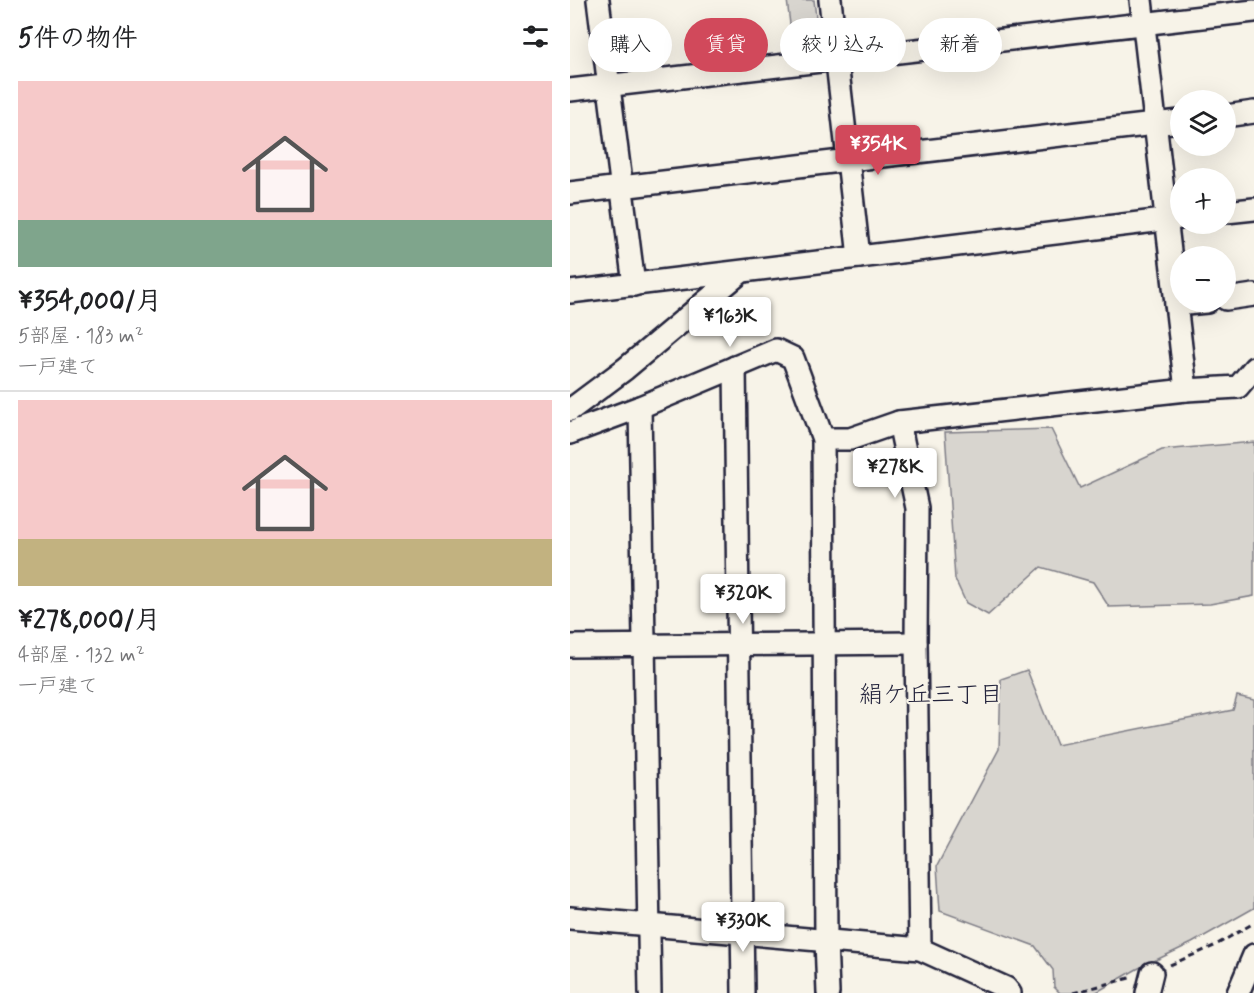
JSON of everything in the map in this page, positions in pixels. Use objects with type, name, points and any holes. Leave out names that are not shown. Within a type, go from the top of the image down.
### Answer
[{"type":"street","points":[[598,0],[634,285]]},
{"type":"street","points":[[830,0],[832,18]]},
{"type":"street","points":[[1141,0],[1155,124],[1170,203]]},
{"type":"street","points":[[906,51],[1254,11]]},
{"type":"street","points":[[570,90],[780,65]]},
{"type":"street","points":[[838,72],[859,257]]},
{"type":"street","points":[[1236,115],[1254,112]]},
{"type":"street","points":[[570,193],[1170,122]]},
{"type":"street","points":[[1236,211],[1254,208]]},
{"type":"street","points":[[570,292],[1170,219]]},
{"type":"street","points":[[570,410],[625,369],[741,272]]},
{"type":"street","points":[[1236,298],[1254,295]]},
{"type":"street","points":[[1177,312],[1186,390]]},
{"type":"street","points":[[570,433],[640,407],[776,350],[793,358],[823,439],[828,993]]},
{"type":"street","points":[[735,367],[743,993]]},
{"type":"street","points":[[823,439],[850,439],[899,422],[1186,390],[1238,387],[1254,368]]},
{"type":"street","points":[[640,407],[650,993]]},
{"type":"street","points":[[899,422],[917,508],[916,643],[920,949]]},
{"type":"street","points":[[570,646],[916,643]]},
{"type":"street","points":[[570,918],[920,949],[1006,988],[1010,993]]},
{"type":"street","points":[[1238,993],[1254,955]]},
{"type":"shaded area","points":[[787,0],[814,0],[816,18],[789,18]]},
{"type":"shaded area","points":[[1051,429],[1080,488],[1162,450],[1254,442],[1254,596],[1210,604],[1109,607],[1093,582],[1041,567],[988,615],[966,603],[955,579],[945,432]]},
{"type":"shaded area","points":[[1027,670],[1057,745],[1233,710],[1237,696],[1254,700],[1254,908],[1095,993],[1060,993],[1054,987],[1053,970],[1035,946],[940,911],[937,866],[999,749],[1001,679]]},
{"type":"district","name":"絹ケ丘三丁目","points":[[931,695]]}]
